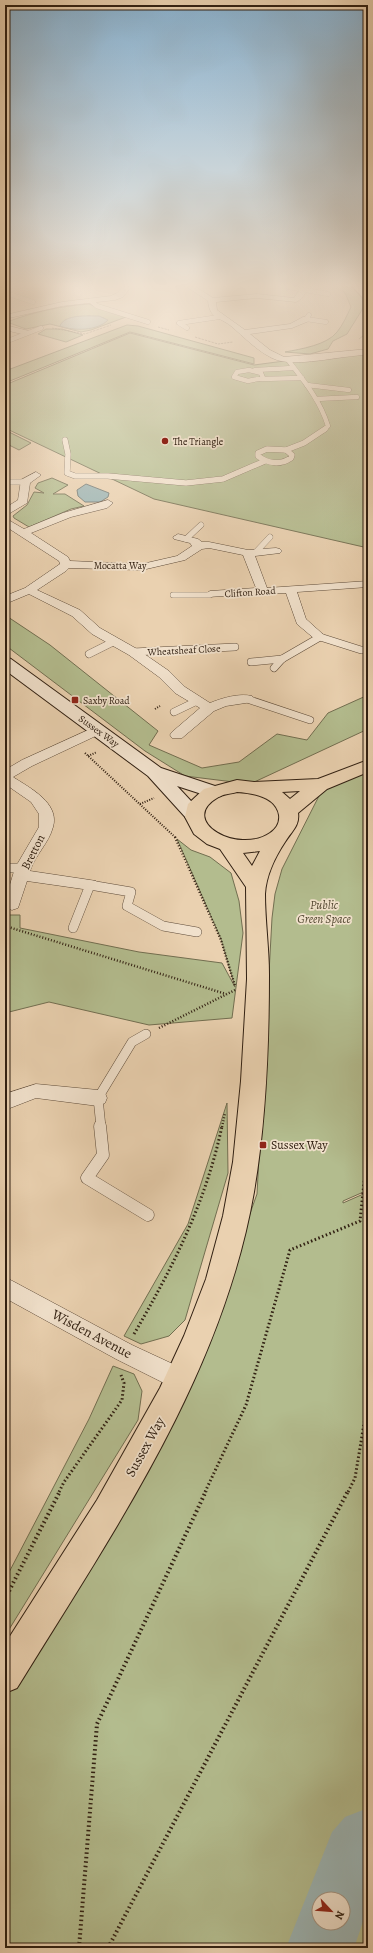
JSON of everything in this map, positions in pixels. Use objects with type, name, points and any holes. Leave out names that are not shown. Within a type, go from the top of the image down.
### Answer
[{"type":"main road","points":[[288,811],[320,785],[368,766]]},
{"type":"main road","points":[[249,787],[274,795],[283,803],[288,811],[289,820],[286,829],[268,842],[255,846],[227,846],[213,841],[202,833],[196,824],[194,815],[197,806],[203,798],[214,792],[224,788],[249,787],[320,785]]},
{"type":"main road","name":"Sussex Way","points":[[5,1676],[112,1506],[154,1431],[198,1342],[216,1291],[236,1217],[246,1160],[258,997],[256,886],[264,864],[278,836]]},
{"type":"main road","points":[[227,846],[256,886]]},
{"type":"street","points":[[5,513],[23,501],[25,482],[36,475]]},
{"type":"street","points":[[25,532],[67,515],[103,506],[108,503]]},
{"type":"street","points":[[5,521],[25,532],[64,559],[66,564],[62,569],[29,590],[5,600]]},
{"type":"street","points":[[182,538],[194,541],[199,546],[219,546],[252,553],[276,551]]},
{"type":"street","name":"Mocatta Way","points":[[66,564],[142,566],[181,558],[199,546]]},
{"type":"street","points":[[252,553],[263,591]]},
{"type":"street","name":"Clifton Road","points":[[210,595],[368,584]]},
{"type":"street","name":"Clifton Road","points":[[290,589],[302,621],[320,637]]},
{"type":"street","name":"Wheatsheaf Close","points":[[29,590],[76,613],[96,631],[133,652],[164,674],[180,690],[209,708]]},
{"type":"street","name":"Sussex Way","points":[[5,662],[154,772],[194,815]]},
{"type":"street","points":[[177,735],[209,708],[223,702],[247,699]]},
{"type":"street","points":[[5,777],[27,763],[97,730]]},
{"type":"street","name":"Sussex Way","points":[[154,772],[214,792]]},
{"type":"street","name":"Bretton","points":[[5,777],[37,799],[46,814],[46,827],[22,872],[12,904]]},
{"type":"street","name":"Bretton","points":[[22,872],[90,885]]},
{"type":"street","points":[[5,1102],[36,1091],[98,1098]]},
{"type":"street","name":"Wisden Avenue","points":[[5,1287],[124,1352],[180,1379]]},
{"type":"lane","points":[[236,378],[246,381],[296,378]]},
{"type":"lane","points":[[286,450],[323,431],[328,426],[321,407],[302,378]]},
{"type":"lane","points":[[307,385],[349,390]]},
{"type":"lane","points":[[316,399],[357,397]]},
{"type":"lane","points":[[65,440],[68,454],[67,473],[75,476],[108,476],[186,483],[223,479],[265,461]]},
{"type":"lane","points":[[276,448],[286,450],[292,455],[289,460],[278,463],[265,461],[258,456],[258,453],[262,450],[276,448]]},
{"type":"lane","points":[[5,482],[25,482]]},
{"type":"lane","points":[[182,538],[201,525]]},
{"type":"lane","points":[[252,553],[270,537]]},
{"type":"lane","points":[[173,595],[210,595]]},
{"type":"lane","points":[[274,668],[282,659],[320,637],[362,650],[368,650]]},
{"type":"lane","points":[[90,654],[113,642]]},
{"type":"lane","name":"Wheatsheaf Close","points":[[133,652],[235,647]]},
{"type":"lane","points":[[251,662],[282,659]]},
{"type":"lane","points":[[247,699],[310,720]]},
{"type":"lane","points":[[174,712],[197,701]]},
{"type":"lane","points":[[5,868],[22,872]]},
{"type":"lane","points":[[73,928],[90,885],[131,892],[127,906],[163,926],[197,932]]},
{"type":"lane","points":[[146,1034],[132,1042],[98,1098],[103,1155],[87,1178],[148,1215]]},
{"type":"path","points":[[73,742],[177,840],[221,940],[236,990],[235,998]]},
{"type":"path","points":[[5,926],[226,994]]},
{"type":"path","points":[[146,1034],[236,990]]},
{"type":"path","points":[[5,1599],[64,1482],[122,1400],[124,1383],[118,1363],[172,1268],[192,1223],[220,1143],[226,1109]]},
{"type":"path","points":[[79,1948],[97,1724],[246,1406],[290,1250],[360,1221],[368,1145]]},
{"type":"path","points":[[108,1948],[355,1478],[368,1400]]},
{"type":"green space","points":[[5,378],[17,378],[5,383]]},
{"type":"green space","points":[[21,378],[368,378],[368,548],[154,499],[5,428],[5,385]]},
{"type":"green space","points":[[5,430],[31,443],[19,450],[5,443]]},
{"type":"green space","points":[[52,478],[68,485],[53,494],[65,494],[84,506],[71,509],[29,527],[14,518],[13,516],[27,505],[34,492],[44,493],[35,488],[38,483]]},
{"type":"green space","points":[[5,615],[50,645],[158,731],[149,745],[202,768],[239,762],[277,734],[307,740],[328,713],[368,695],[368,729],[250,784],[185,776],[145,751],[5,645]]},
{"type":"green space","name":"Public Green Space","points":[[368,769],[368,1190],[343,1201],[343,1203],[368,1192],[368,1948],[5,1948],[5,1695],[200,1353],[257,1194],[272,918],[275,894],[282,869],[323,788]]},
{"type":"green space","points":[[177,839],[191,850],[210,857],[231,873],[239,901],[243,933],[232,1018],[149,1025],[49,1002],[5,1013],[5,915],[20,915],[20,928],[139,952],[222,963],[235,987],[221,939]]},
{"type":"green space","points":[[227,1103],[228,1173],[185,1320],[169,1336],[141,1344],[124,1336],[188,1224]]},
{"type":"green space","points":[[113,1366],[134,1374],[142,1391],[138,1420],[5,1636],[5,1580],[89,1419]]},
{"type":"water","points":[[86,484],[109,493],[108,497],[100,502],[85,502],[78,496],[77,490]]},
{"type":"waterway","points":[[341,1891],[355,1855],[368,1840]]},
{"type":"waterway","points":[[320,1948],[327,1931]]},
{"type":"place","name":"The Triangle","points":[[165,441]]},
{"type":"place","name":"Saxby Road","points":[[75,700]]},
{"type":"place","name":"Sussex Way","points":[[263,1145]]}]
